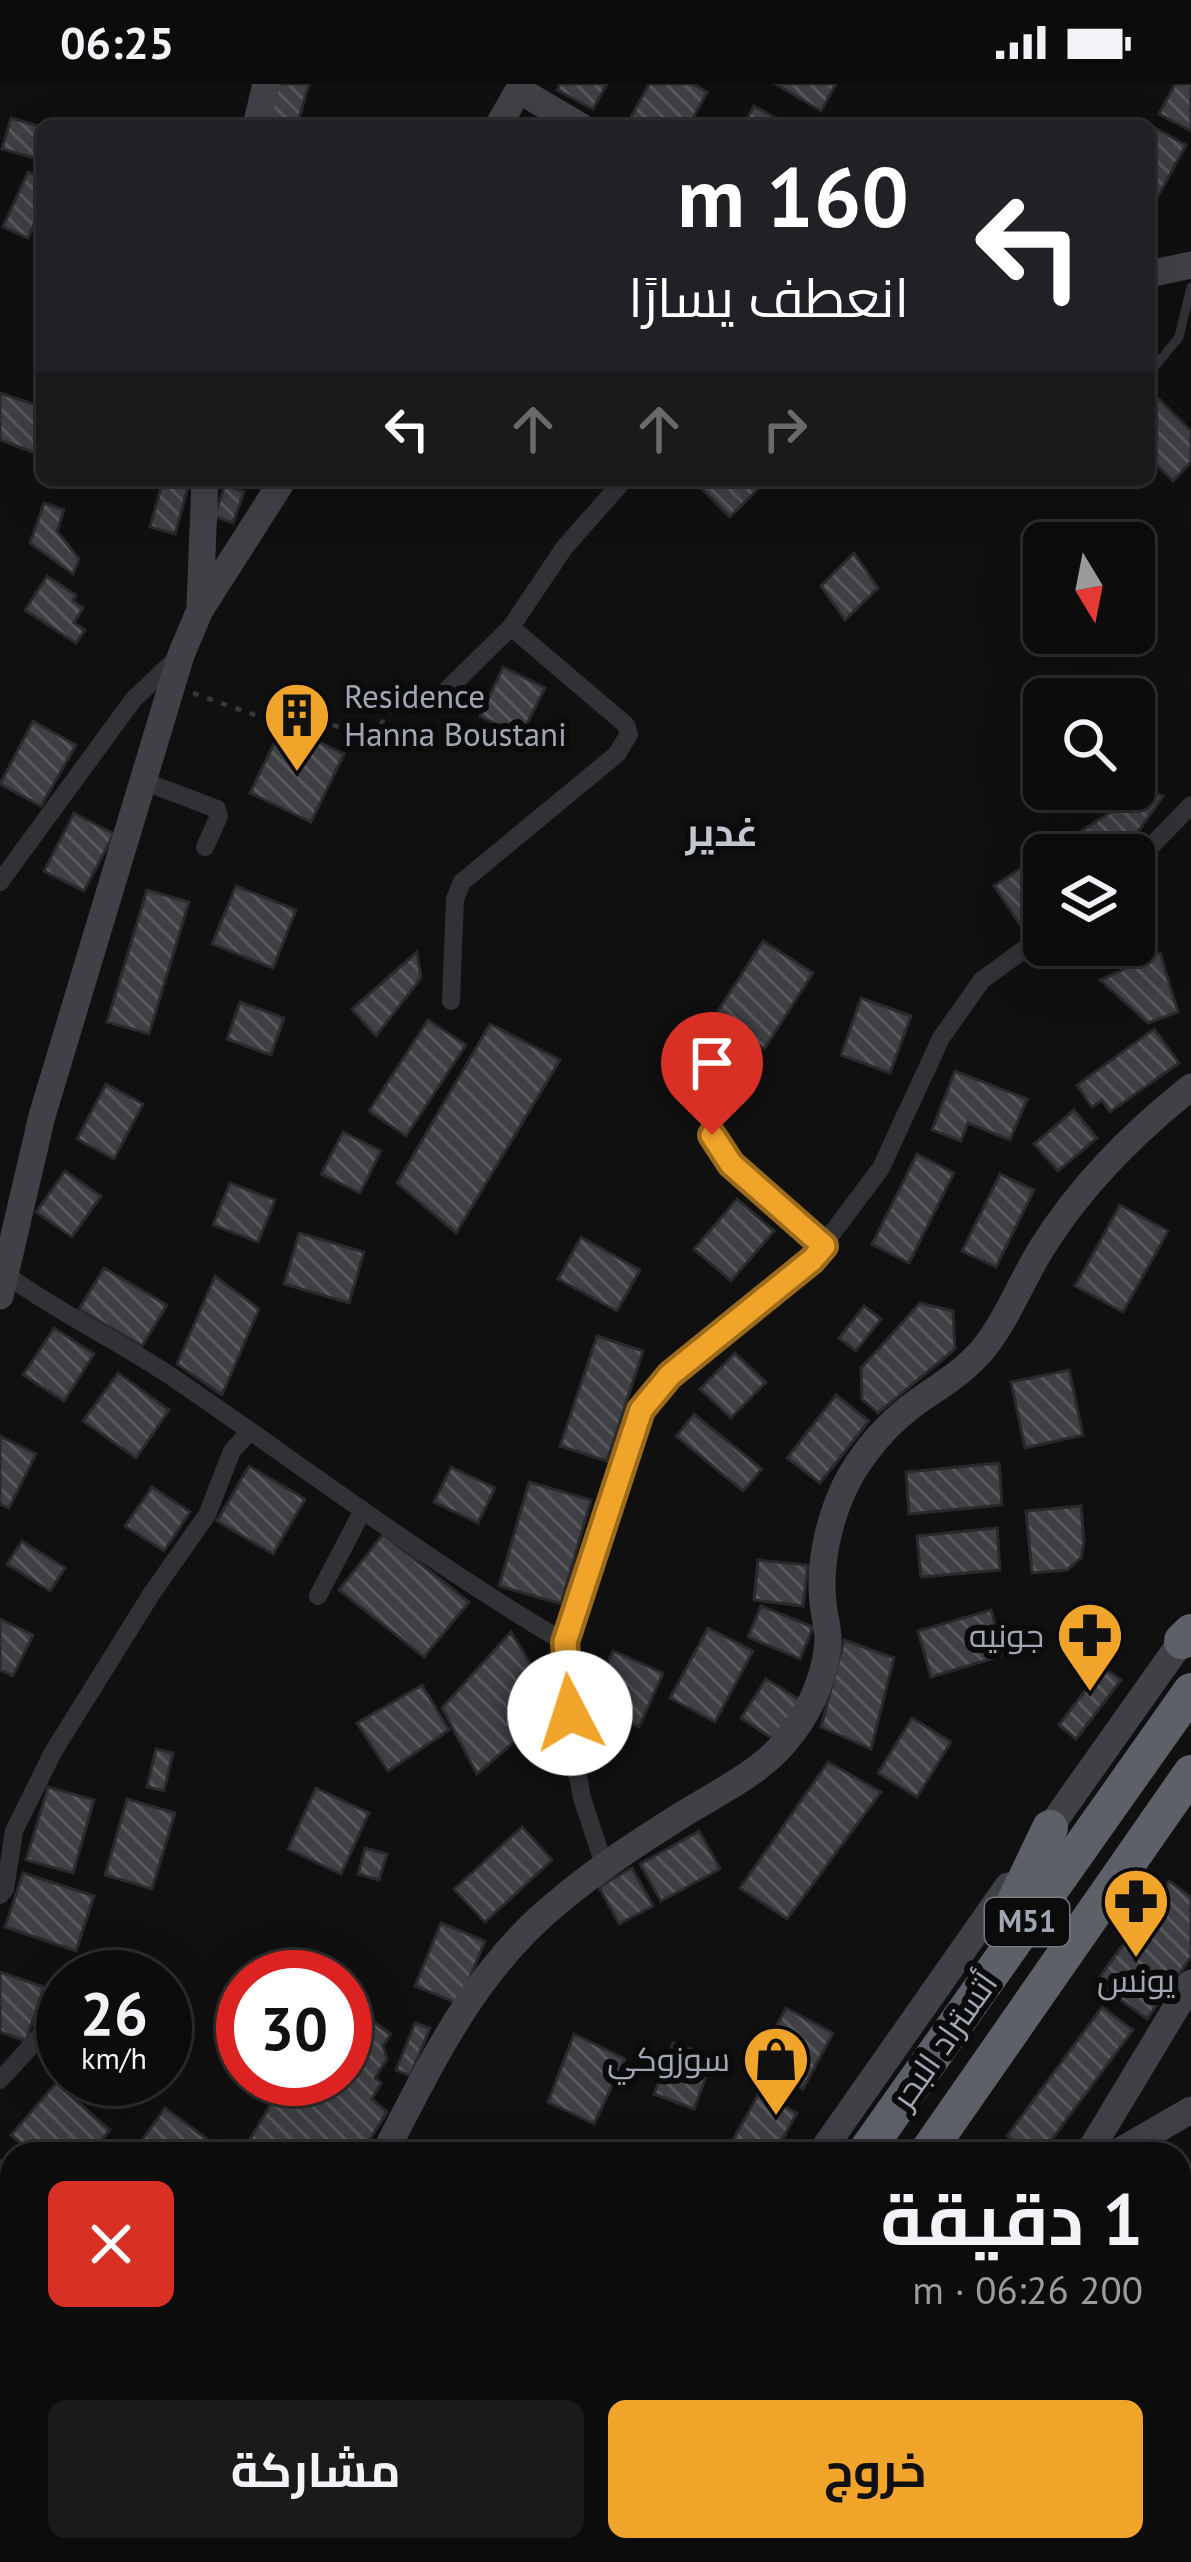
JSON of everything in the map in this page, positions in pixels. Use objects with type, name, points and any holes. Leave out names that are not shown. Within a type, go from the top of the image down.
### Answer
[{"type":"highway","name":"أتستراد البحر","points":[[872,2142],[1191,1690]]},
{"type":"highway","name":"أتستراد البحر","points":[[934,2142],[1191,1773]]},
{"type":"highway","points":[[969,2005],[1050,1828]]},
{"type":"street","points":[[257,120],[266,84]]},
{"type":"street","points":[[502,120],[521,87],[571,120]]},
{"type":"street","points":[[1155,273],[1191,266]]},
{"type":"street","points":[[200,610],[205,486]]},
{"type":"street","points":[[279,486],[200,610],[181,655],[42,1117],[4,1286],[156,1366],[433,1560],[565,1642]]},
{"type":"street","points":[[448,689],[511,627],[564,548],[619,486]]},
{"type":"street","points":[[451,1000],[455,899],[462,882],[616,754],[628,734],[626,725],[511,627]]},
{"type":"street","points":[[0,882],[133,700],[181,655]]},
{"type":"street","points":[[143,782],[217,809],[218,819],[206,847]]},
{"type":"street","points":[[1155,842],[1191,805]]},
{"type":"street","points":[[605,1868],[582,1798],[573,1749],[565,1642],[641,1410],[670,1375],[824,1246],[881,1168],[941,1038],[982,980],[1023,950]]},
{"type":"street","points":[[390,2142],[447,2031],[516,1940],[558,1901],[760,1768],[794,1731],[824,1663],[828,1638],[823,1561],[844,1487],[890,1424],[953,1380],[984,1348],[1068,1209],[1126,1142],[1191,1087]]},
{"type":"street","points":[[712,1135],[731,1164],[824,1246]]},
{"type":"street","points":[[0,1895],[5,1889],[14,1831],[53,1752],[152,1592],[207,1515],[232,1451],[250,1431]]},
{"type":"street","points":[[318,1596],[363,1510]]},
{"type":"street","points":[[828,2142],[1188,1634]]},
{"type":"street","points":[[1095,2142],[1191,1983]]},
{"type":"street","points":[[0,2080],[36,2041]]},
{"type":"street","points":[[1136,2142],[1191,2110]]},
{"type":"lane","points":[[1155,367],[1179,337],[1191,287]]},
{"type":"path","points":[[172,686],[283,725],[307,714],[371,741],[386,714],[412,688],[448,689]]},
{"type":"building","points":[[278,84],[309,84],[299,120],[268,120]]},
{"type":"building","points":[[560,84],[607,84],[593,109],[557,90]]},
{"type":"building","points":[[649,84],[693,84],[707,92],[692,120],[629,120]]},
{"type":"building","points":[[776,84],[836,84],[821,111]]},
{"type":"building","points":[[1175,84],[1191,84],[1191,131],[1159,114]]},
{"type":"building","points":[[754,106],[779,120],[746,120]]},
{"type":"building","points":[[11,118],[36,125],[34,158],[2,149]]},
{"type":"building","points":[[1155,128],[1186,145],[1155,202]]},
{"type":"building","points":[[28,172],[36,175],[36,220],[28,238],[3,227]]},
{"type":"building","points":[[0,393],[36,405],[35,453],[0,440]]},
{"type":"building","points":[[1159,399],[1191,431],[1191,462],[1173,481],[1155,463],[1155,403]]},
{"type":"building","points":[[161,486],[188,486],[175,534],[150,527]]},
{"type":"building","points":[[225,486],[244,492],[233,523],[214,516]]},
{"type":"building","points":[[699,486],[761,486],[730,517]]},
{"type":"building","points":[[44,503],[64,510],[57,531],[79,559],[73,574],[30,543]]},
{"type":"building","points":[[854,553],[878,588],[845,620],[821,586]]},
{"type":"building","points":[[47,576],[76,595],[73,601],[83,608],[74,623],[85,630],[76,643],[25,610]]},
{"type":"building","points":[[503,667],[545,688],[521,736],[480,716]]},
{"type":"building","points":[[33,721],[76,745],[41,806],[0,784]]},
{"type":"building","name":"Residence Hanna Boustani","points":[[283,725],[344,754],[311,822],[250,793]]},
{"type":"building","points":[[1153,810],[1137,834],[1077,834],[1109,813]]},
{"type":"building","points":[[74,813],[114,834],[84,891],[44,871]]},
{"type":"building","points":[[1023,867],[1023,929],[994,886]]},
{"type":"building","points":[[236,886],[296,910],[273,968],[212,944]]},
{"type":"building","points":[[147,890],[189,902],[149,1034],[107,1022]]},
{"type":"building","points":[[763,941],[813,973],[764,1049],[714,1017]]},
{"type":"building","points":[[417,952],[421,978],[376,1036],[352,1009]]},
{"type":"building","points":[[1160,953],[1178,1012],[1148,1023],[1100,980],[1131,966],[1155,966],[1155,955]]},
{"type":"building","points":[[861,998],[911,1016],[890,1073],[841,1055]]},
{"type":"building","points":[[240,1002],[284,1018],[271,1055],[227,1039]]},
{"type":"building","points":[[428,1020],[466,1045],[406,1136],[369,1111]]},
{"type":"building","points":[[490,1024],[560,1060],[456,1233],[397,1183]]},
{"type":"building","points":[[1154,1029],[1179,1063],[1110,1112],[1102,1100],[1092,1107],[1077,1085]]},
{"type":"building","points":[[955,1071],[1027,1099],[1010,1140],[968,1123],[961,1141],[932,1130]]},
{"type":"building","points":[[106,1084],[143,1104],[114,1159],[77,1139]]},
{"type":"building","points":[[1074,1110],[1097,1138],[1058,1171],[1034,1144]]},
{"type":"building","points":[[343,1132],[381,1151],[360,1193],[321,1174]]},
{"type":"building","points":[[917,1154],[954,1173],[909,1263],[872,1244]]},
{"type":"building","points":[[65,1171],[101,1196],[72,1237],[36,1212]]},
{"type":"building","points":[[1000,1174],[1034,1190],[996,1267],[962,1251]]},
{"type":"building","points":[[230,1183],[275,1200],[258,1242],[213,1225]]},
{"type":"building","points":[[737,1199],[774,1231],[731,1281],[694,1249]]},
{"type":"building","points":[[1120,1205],[1168,1231],[1123,1312],[1075,1286]]},
{"type":"building","points":[[299,1233],[364,1252],[349,1303],[284,1284]]},
{"type":"building","points":[[581,1237],[640,1270],[617,1311],[558,1279]]},
{"type":"building","points":[[104,1268],[167,1305],[142,1346],[79,1309]]},
{"type":"building","points":[[215,1276],[259,1309],[222,1395],[177,1364]]},
{"type":"building","points":[[920,1303],[953,1311],[955,1349],[878,1413],[862,1399],[861,1368]]},
{"type":"building","points":[[864,1306],[881,1319],[856,1351],[839,1338]]},
{"type":"building","points":[[54,1328],[94,1354],[64,1401],[23,1375]]},
{"type":"building","points":[[597,1336],[643,1351],[607,1461],[560,1446]]},
{"type":"building","points":[[735,1353],[766,1382],[731,1418],[700,1389]]},
{"type":"building","points":[[1069,1370],[1083,1435],[1025,1448],[1011,1382]]},
{"type":"building","points":[[118,1373],[169,1410],[136,1458],[83,1421]]},
{"type":"building","points":[[836,1395],[869,1421],[820,1483],[787,1458]]},
{"type":"building","points":[[694,1414],[762,1469],[743,1491],[676,1436]]},
{"type":"building","points":[[0,1436],[36,1454],[9,1508],[0,1504]]},
{"type":"building","points":[[999,1463],[1002,1505],[909,1514],[906,1472]]},
{"type":"building","points":[[249,1466],[305,1499],[273,1554],[217,1521]]},
{"type":"building","points":[[451,1467],[495,1488],[478,1523],[434,1502]]},
{"type":"building","points":[[529,1482],[591,1500],[561,1604],[499,1586]]},
{"type":"building","points":[[152,1487],[190,1512],[164,1551],[125,1526]]},
{"type":"building","points":[[1081,1506],[1081,1558],[1067,1570],[1032,1573],[1026,1511]]},
{"type":"building","points":[[997,1528],[1000,1570],[921,1577],[917,1536]]},
{"type":"building","points":[[383,1534],[469,1602],[424,1657],[339,1590]]},
{"type":"building","points":[[22,1541],[65,1568],[50,1591],[7,1564]]},
{"type":"building","points":[[758,1560],[808,1565],[803,1606],[754,1600]]},
{"type":"building","points":[[761,1606],[813,1627],[800,1659],[748,1637]]},
{"type":"building","points":[[991,1610],[1004,1655],[931,1677],[918,1631]]},
{"type":"building","points":[[0,1619],[33,1635],[13,1676],[0,1670]]},
{"type":"building","points":[[708,1628],[753,1651],[715,1722],[670,1698]]},
{"type":"building","points":[[511,1632],[556,1706],[477,1774],[442,1708]]},
{"type":"building","points":[[844,1640],[894,1658],[871,1749],[821,1727]]},
{"type":"building","points":[[613,1651],[663,1673],[639,1727],[588,1704]]},
{"type":"building","points":[[1103,1667],[1121,1680],[1076,1739],[1059,1725]]},
{"type":"building","points":[[766,1679],[800,1700],[775,1740],[741,1718]]},
{"type":"building","points":[[422,1685],[449,1730],[388,1771],[357,1723]]},
{"type":"building","points":[[912,1718],[951,1742],[917,1797],[878,1773]]},
{"type":"building","points":[[156,1749],[173,1753],[164,1791],[147,1787]]},
{"type":"building","points":[[828,1762],[881,1792],[787,1919],[740,1888]]},
{"type":"building","points":[[48,1787],[94,1800],[73,1873],[26,1860]]},
{"type":"building","points":[[316,1788],[369,1813],[341,1874],[288,1849]]},
{"type":"building","points":[[127,1799],[175,1813],[152,1889],[105,1875]]},
{"type":"building","points":[[522,1827],[552,1860],[485,1922],[454,1889]]},
{"type":"building","points":[[699,1831],[720,1869],[661,1901],[640,1864]]},
{"type":"building","points":[[365,1848],[387,1854],[379,1880],[358,1874]]},
{"type":"building","points":[[632,1868],[653,1906],[619,1924],[599,1887]]},
{"type":"building","points":[[23,1873],[94,1896],[76,1950],[5,1927]]},
{"type":"building","points":[[1169,1881],[1191,1897],[1191,1957],[1147,2019],[1096,1982]]},
{"type":"building","points":[[441,1923],[485,1941],[459,2004],[415,1986]]},
{"type":"building","points":[[0,1972],[36,1984],[36,2011],[26,2041],[0,2032]]},
{"type":"building","points":[[1102,2007],[1133,2030],[1050,2142],[1015,2142],[1007,2136]]},
{"type":"building","points":[[786,2008],[833,2033],[803,2089],[756,2064]]},
{"type":"building","points":[[372,2021],[391,2034],[383,2046],[387,2059],[375,2078],[381,2083],[372,2099]]},
{"type":"building","points":[[415,2023],[430,2028],[410,2076],[396,2070]]},
{"type":"building","points":[[574,2034],[625,2059],[594,2124],[548,2102]]},
{"type":"building","points":[[673,2043],[713,2057],[694,2109],[654,2094]]},
{"type":"building","points":[[759,2093],[797,2113],[781,2142],[733,2140]]},
{"type":"building","points":[[372,2099],[387,2112],[368,2142],[248,2142],[270,2106],[372,2106]]},
{"type":"building","points":[[36,2106],[82,2106],[110,2130],[100,2142],[19,2142],[11,2135]]},
{"type":"building","points":[[165,2108],[211,2142],[141,2142]]},
{"type":"place","name":"Residence Hanna Boustani","points":[[297,774]]},
{"type":"place","name":"جونيه","points":[[1090,1694]]},
{"type":"place","name":"يونس","points":[[1136,1960]]},
{"type":"place","name":"سوزوكي","points":[[776,2118]]},
{"type":"district","name":"غدير","points":[[722,832]]},
{"type":"route","points":[[570,1713],[565,1642],[641,1410],[670,1375],[824,1246],[731,1164],[712,1135]]}]
